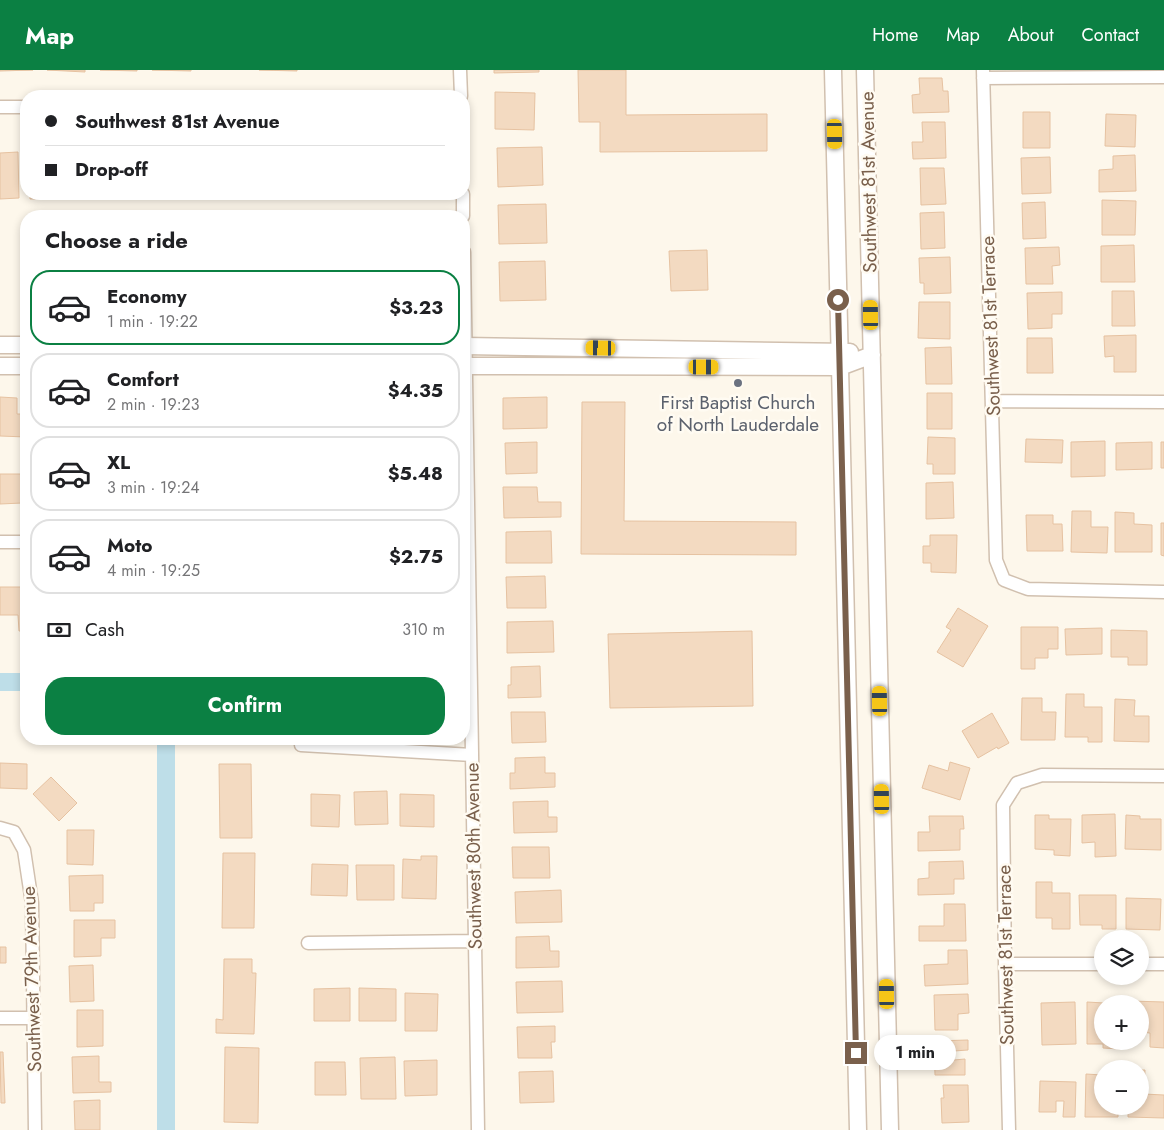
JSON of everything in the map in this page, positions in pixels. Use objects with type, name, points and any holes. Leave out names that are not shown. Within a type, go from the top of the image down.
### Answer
[{"type":"street","points":[[460,70],[461,90]]},
{"type":"street","name":"Southwest 81st Avenue","points":[[833,70],[858,1130]]},
{"type":"street","name":"Southwest 81st Avenue","points":[[865,70],[890,1130]]},
{"type":"street","points":[[983,74],[1164,77]]},
{"type":"street","name":"Southwest 81st Terrace","points":[[983,74],[996,560],[1004,580],[1028,589],[1164,592]]},
{"type":"street","points":[[0,107],[20,107]]},
{"type":"street","points":[[0,345],[20,345]]},
{"type":"street","points":[[470,346],[840,359]]},
{"type":"street","points":[[470,366],[840,359],[872,355]]},
{"type":"street","points":[[0,366],[20,366]]},
{"type":"street","points":[[992,401],[1164,402]]},
{"type":"street","points":[[0,542],[20,542]]},
{"type":"street","name":"Southwest 80th Avenue","points":[[470,688],[478,1130]]},
{"type":"street","points":[[302,745],[472,755]]},
{"type":"street","name":"Southwest 81st Terrace","points":[[1009,1130],[1003,805],[1017,783],[1042,775],[1164,776]]},
{"type":"street","name":"Southwest 79th Avenue","points":[[0,828],[14,832],[24,850],[32,903],[35,1130]]},
{"type":"street","points":[[308,943],[475,941]]},
{"type":"street","points":[[1005,964],[1094,964]]},
{"type":"street","points":[[1149,964],[1164,964]]},
{"type":"street","points":[[0,1018],[33,1018]]},
{"type":"building","points":[[0,70],[33,70],[0,71]]},
{"type":"building","points":[[47,70],[85,70],[85,72]]},
{"type":"building","points":[[100,70],[137,70],[137,71]]},
{"type":"building","points":[[152,70],[191,70],[191,71]]},
{"type":"building","points":[[259,70],[297,70],[297,71]]},
{"type":"building","points":[[494,70],[539,70],[539,72],[494,73]]},
{"type":"building","points":[[578,70],[626,70],[626,115],[767,114],[767,151],[600,152],[600,122],[579,122]]},
{"type":"building","points":[[919,78],[942,78],[943,91],[948,91],[949,112],[913,113],[912,95],[920,94]]},
{"type":"building","points":[[495,92],[535,93],[534,130],[495,129]]},
{"type":"building","points":[[1023,112],[1050,112],[1050,148],[1023,148]]},
{"type":"building","points":[[1106,114],[1136,115],[1135,147],[1105,146]]},
{"type":"building","points":[[922,122],[945,122],[946,158],[913,159],[912,142],[923,142]]},
{"type":"building","points":[[542,147],[543,185],[498,187],[497,148]]},
{"type":"building","points":[[18,152],[19,198],[0,199],[0,153]]},
{"type":"building","points":[[1135,155],[1136,191],[1099,192],[1099,170],[1113,169],[1113,156]]},
{"type":"building","points":[[1050,157],[1051,193],[1022,194],[1021,158]]},
{"type":"building","points":[[920,168],[944,168],[946,204],[921,205]]},
{"type":"building","points":[[1102,200],[1136,201],[1135,235],[1102,235]]},
{"type":"building","points":[[1045,202],[1046,238],[1023,239],[1022,203]]},
{"type":"building","points":[[546,204],[547,243],[499,244],[498,205]]},
{"type":"building","points":[[944,212],[945,248],[921,249],[920,213]]},
{"type":"building","points":[[1134,245],[1135,282],[1101,282],[1101,246]]},
{"type":"building","points":[[1059,247],[1060,265],[1052,266],[1053,284],[1026,284],[1025,248]]},
{"type":"building","points":[[707,250],[708,290],[671,291],[669,251]]},
{"type":"building","points":[[950,257],[951,293],[924,294],[924,283],[920,283],[919,258]]},
{"type":"building","points":[[545,261],[546,300],[500,301],[499,262]]},
{"type":"building","points":[[1112,291],[1134,291],[1135,326],[1112,326]]},
{"type":"building","points":[[1062,292],[1062,314],[1052,314],[1052,328],[1028,329],[1027,293]]},
{"type":"building","points":[[919,302],[950,302],[950,339],[918,338]]},
{"type":"building","points":[[1136,335],[1136,372],[1114,372],[1114,356],[1105,357],[1104,336]]},
{"type":"building","points":[[1027,338],[1052,338],[1053,373],[1027,373]]},
{"type":"building","points":[[951,347],[952,384],[926,384],[925,348]]},
{"type":"building","points":[[927,393],[952,393],[952,429],[927,429]]},
{"type":"building","points":[[0,397],[17,398],[17,414],[20,414],[20,437],[0,436]]},
{"type":"building","points":[[547,397],[547,428],[503,429],[503,398]]},
{"type":"building","points":[[582,402],[625,402],[624,521],[796,522],[796,555],[581,554]]},
{"type":"building","points":[[928,437],[955,438],[955,474],[933,474],[933,464],[927,464]]},
{"type":"building","points":[[1026,439],[1063,440],[1062,463],[1025,462]]},
{"type":"building","points":[[1105,441],[1105,476],[1071,477],[1071,442]]},
{"type":"building","points":[[537,442],[537,473],[506,474],[505,443]]},
{"type":"building","points":[[1152,442],[1152,469],[1116,470],[1116,443]]},
{"type":"building","points":[[1161,442],[1164,442],[1164,468],[1161,468]]},
{"type":"building","points":[[0,474],[20,474],[20,503],[0,504]]},
{"type":"building","points":[[953,482],[954,518],[926,519],[926,483]]},
{"type":"building","points":[[503,487],[537,487],[538,502],[561,502],[561,517],[504,518]]},
{"type":"building","points":[[1072,511],[1091,511],[1091,527],[1108,527],[1107,553],[1071,552]]},
{"type":"building","points":[[1115,512],[1134,513],[1134,524],[1152,525],[1152,552],[1115,552]]},
{"type":"building","points":[[1026,515],[1053,515],[1053,524],[1062,524],[1063,551],[1027,551]]},
{"type":"building","points":[[1161,523],[1164,523],[1164,556],[1161,555]]},
{"type":"building","points":[[551,531],[552,563],[506,563],[506,532]]},
{"type":"building","points":[[930,535],[957,535],[956,573],[931,572],[931,563],[923,563],[923,546],[930,546]]},
{"type":"building","points":[[545,576],[546,608],[507,608],[506,577]]},
{"type":"building","points":[[0,587],[20,587],[20,631],[18,615],[0,615]]},
{"type":"building","points":[[958,608],[988,626],[963,667],[937,652],[951,630],[946,627]]},
{"type":"building","points":[[553,621],[554,652],[507,653],[507,622]]},
{"type":"building","points":[[1021,627],[1058,627],[1058,649],[1048,649],[1048,658],[1035,658],[1035,669],[1021,669]]},
{"type":"building","points":[[1102,628],[1102,654],[1066,655],[1065,629]]},
{"type":"building","points":[[1111,630],[1147,631],[1147,665],[1128,665],[1128,657],[1111,657]]},
{"type":"building","points":[[752,631],[753,706],[610,708],[608,634]]},
{"type":"building","points":[[540,666],[541,697],[508,698],[508,685],[511,685],[511,667]]},
{"type":"building","points":[[1066,694],[1084,694],[1084,707],[1102,707],[1102,742],[1088,742],[1088,737],[1065,737]]},
{"type":"building","points":[[1022,698],[1042,698],[1042,712],[1056,712],[1055,740],[1021,740]]},
{"type":"building","points":[[1115,699],[1135,700],[1134,716],[1149,716],[1149,742],[1114,741]]},
{"type":"building","points":[[511,712],[545,712],[546,742],[512,743]]},
{"type":"building","points":[[992,713],[1009,743],[998,749],[997,747],[978,758],[962,731]]},
{"type":"building","points":[[545,757],[545,773],[555,773],[555,787],[510,789],[510,773],[515,773],[515,758]]},
{"type":"building","points":[[950,762],[970,768],[960,800],[922,788],[929,765],[948,771]]},
{"type":"building","points":[[0,763],[27,764],[27,789],[0,788]]},
{"type":"building","points":[[219,764],[251,764],[252,838],[220,838]]},
{"type":"building","points":[[51,777],[77,803],[59,821],[33,794]]},
{"type":"building","points":[[387,791],[388,824],[355,825],[354,792]]},
{"type":"building","points":[[311,794],[340,795],[339,827],[311,826]]},
{"type":"building","points":[[400,794],[434,795],[434,827],[400,826]]},
{"type":"building","points":[[548,801],[548,817],[557,817],[557,832],[514,833],[513,802]]},
{"type":"building","points":[[1115,814],[1116,856],[1095,857],[1095,842],[1082,843],[1082,815]]},
{"type":"building","points":[[1035,815],[1049,815],[1049,819],[1071,819],[1070,856],[1054,855],[1054,850],[1035,849]]},
{"type":"building","points":[[1126,815],[1140,816],[1140,819],[1161,819],[1161,850],[1125,849]]},
{"type":"building","points":[[929,816],[963,816],[964,829],[960,829],[960,850],[918,851],[918,832],[930,832]]},
{"type":"building","points":[[67,830],[94,830],[93,865],[67,864]]},
{"type":"building","points":[[512,847],[549,847],[550,878],[513,878]]},
{"type":"building","points":[[223,853],[255,853],[254,928],[222,928]]},
{"type":"building","points":[[421,856],[437,856],[436,899],[402,898],[403,859],[421,860]]},
{"type":"building","points":[[963,861],[964,879],[954,879],[954,894],[918,895],[918,879],[929,878],[929,862]]},
{"type":"building","points":[[312,864],[348,865],[347,896],[311,895]]},
{"type":"building","points":[[356,865],[394,865],[394,900],[357,900]]},
{"type":"building","points":[[103,875],[103,903],[94,903],[94,911],[70,911],[69,876]]},
{"type":"building","points":[[1036,882],[1052,882],[1052,893],[1070,893],[1070,929],[1052,929],[1052,918],[1036,918]]},
{"type":"building","points":[[561,890],[562,922],[516,923],[515,892]]},
{"type":"building","points":[[1079,895],[1116,895],[1116,929],[1102,929],[1102,925],[1080,925]]},
{"type":"building","points":[[1126,898],[1161,899],[1160,930],[1126,929]]},
{"type":"building","points":[[944,904],[965,904],[966,941],[919,941],[919,926],[944,926]]},
{"type":"building","points":[[74,920],[115,920],[115,938],[101,938],[101,956],[74,957]]},
{"type":"building","points":[[549,936],[550,951],[559,951],[559,967],[516,968],[516,937]]},
{"type":"building","points":[[0,947],[6,947],[6,963],[0,963]]},
{"type":"building","points":[[948,950],[967,950],[968,984],[925,986],[924,965],[948,964]]},
{"type":"building","points":[[224,959],[252,959],[252,973],[256,973],[254,1034],[216,1033],[216,1019],[223,1020]]},
{"type":"building","points":[[93,965],[94,1001],[70,1002],[69,966]]},
{"type":"building","points":[[562,981],[563,1012],[517,1013],[516,982]]},
{"type":"building","points":[[350,988],[350,1021],[314,1021],[314,989]]},
{"type":"building","points":[[359,988],[396,989],[396,1021],[359,1021]]},
{"type":"building","points":[[405,993],[438,994],[437,1031],[405,1031]]},
{"type":"building","points":[[968,994],[969,1013],[958,1014],[958,1030],[935,1030],[934,995]]},
{"type":"building","points":[[1075,1002],[1076,1044],[1042,1045],[1041,1003]]},
{"type":"building","points":[[1087,1002],[1094,1002],[1094,1044],[1087,1044]]},
{"type":"building","points":[[1149,1002],[1164,1002],[1164,1048],[1150,1047]]},
{"type":"building","points":[[77,1010],[103,1010],[103,1046],[77,1047]]},
{"type":"building","points":[[555,1026],[555,1042],[551,1042],[552,1058],[518,1058],[517,1027]]},
{"type":"building","points":[[968,1040],[968,1050],[954,1051],[954,1060],[965,1059],[965,1075],[935,1075],[934,1041]]},
{"type":"building","points":[[225,1047],[259,1048],[258,1123],[224,1122]]},
{"type":"building","points":[[0,1052],[3,1052],[5,1103],[1,1103]]},
{"type":"building","points":[[99,1056],[99,1082],[111,1082],[111,1092],[73,1093],[72,1057]]},
{"type":"building","points":[[395,1057],[396,1099],[361,1099],[360,1058]]},
{"type":"building","points":[[437,1060],[437,1095],[405,1096],[404,1061]]},
{"type":"building","points":[[315,1062],[345,1062],[346,1095],[315,1095]]},
{"type":"building","points":[[553,1071],[554,1102],[520,1103],[519,1072]]},
{"type":"building","points":[[1086,1074],[1094,1074],[1094,1115],[1118,1115],[1118,1117],[1085,1117]]},
{"type":"building","points":[[1040,1081],[1076,1082],[1075,1117],[1063,1117],[1064,1101],[1056,1101],[1056,1112],[1039,1112]]},
{"type":"building","points":[[943,1085],[968,1085],[969,1122],[942,1123],[941,1098],[944,1098]]},
{"type":"building","points":[[1149,1094],[1164,1095],[1164,1118],[1128,1117],[1128,1115],[1149,1115]]},
{"type":"building","points":[[100,1100],[100,1130],[75,1130],[74,1101]]},
{"type":"waterway","points":[[0,682],[20,682]]},
{"type":"waterway","points":[[166,745],[166,1130]]},
{"type":"place","name":"First Baptist Church of North Lauderdale","points":[[738,383]]},
{"type":"route","points":[[838,300],[856,1053]]}]
